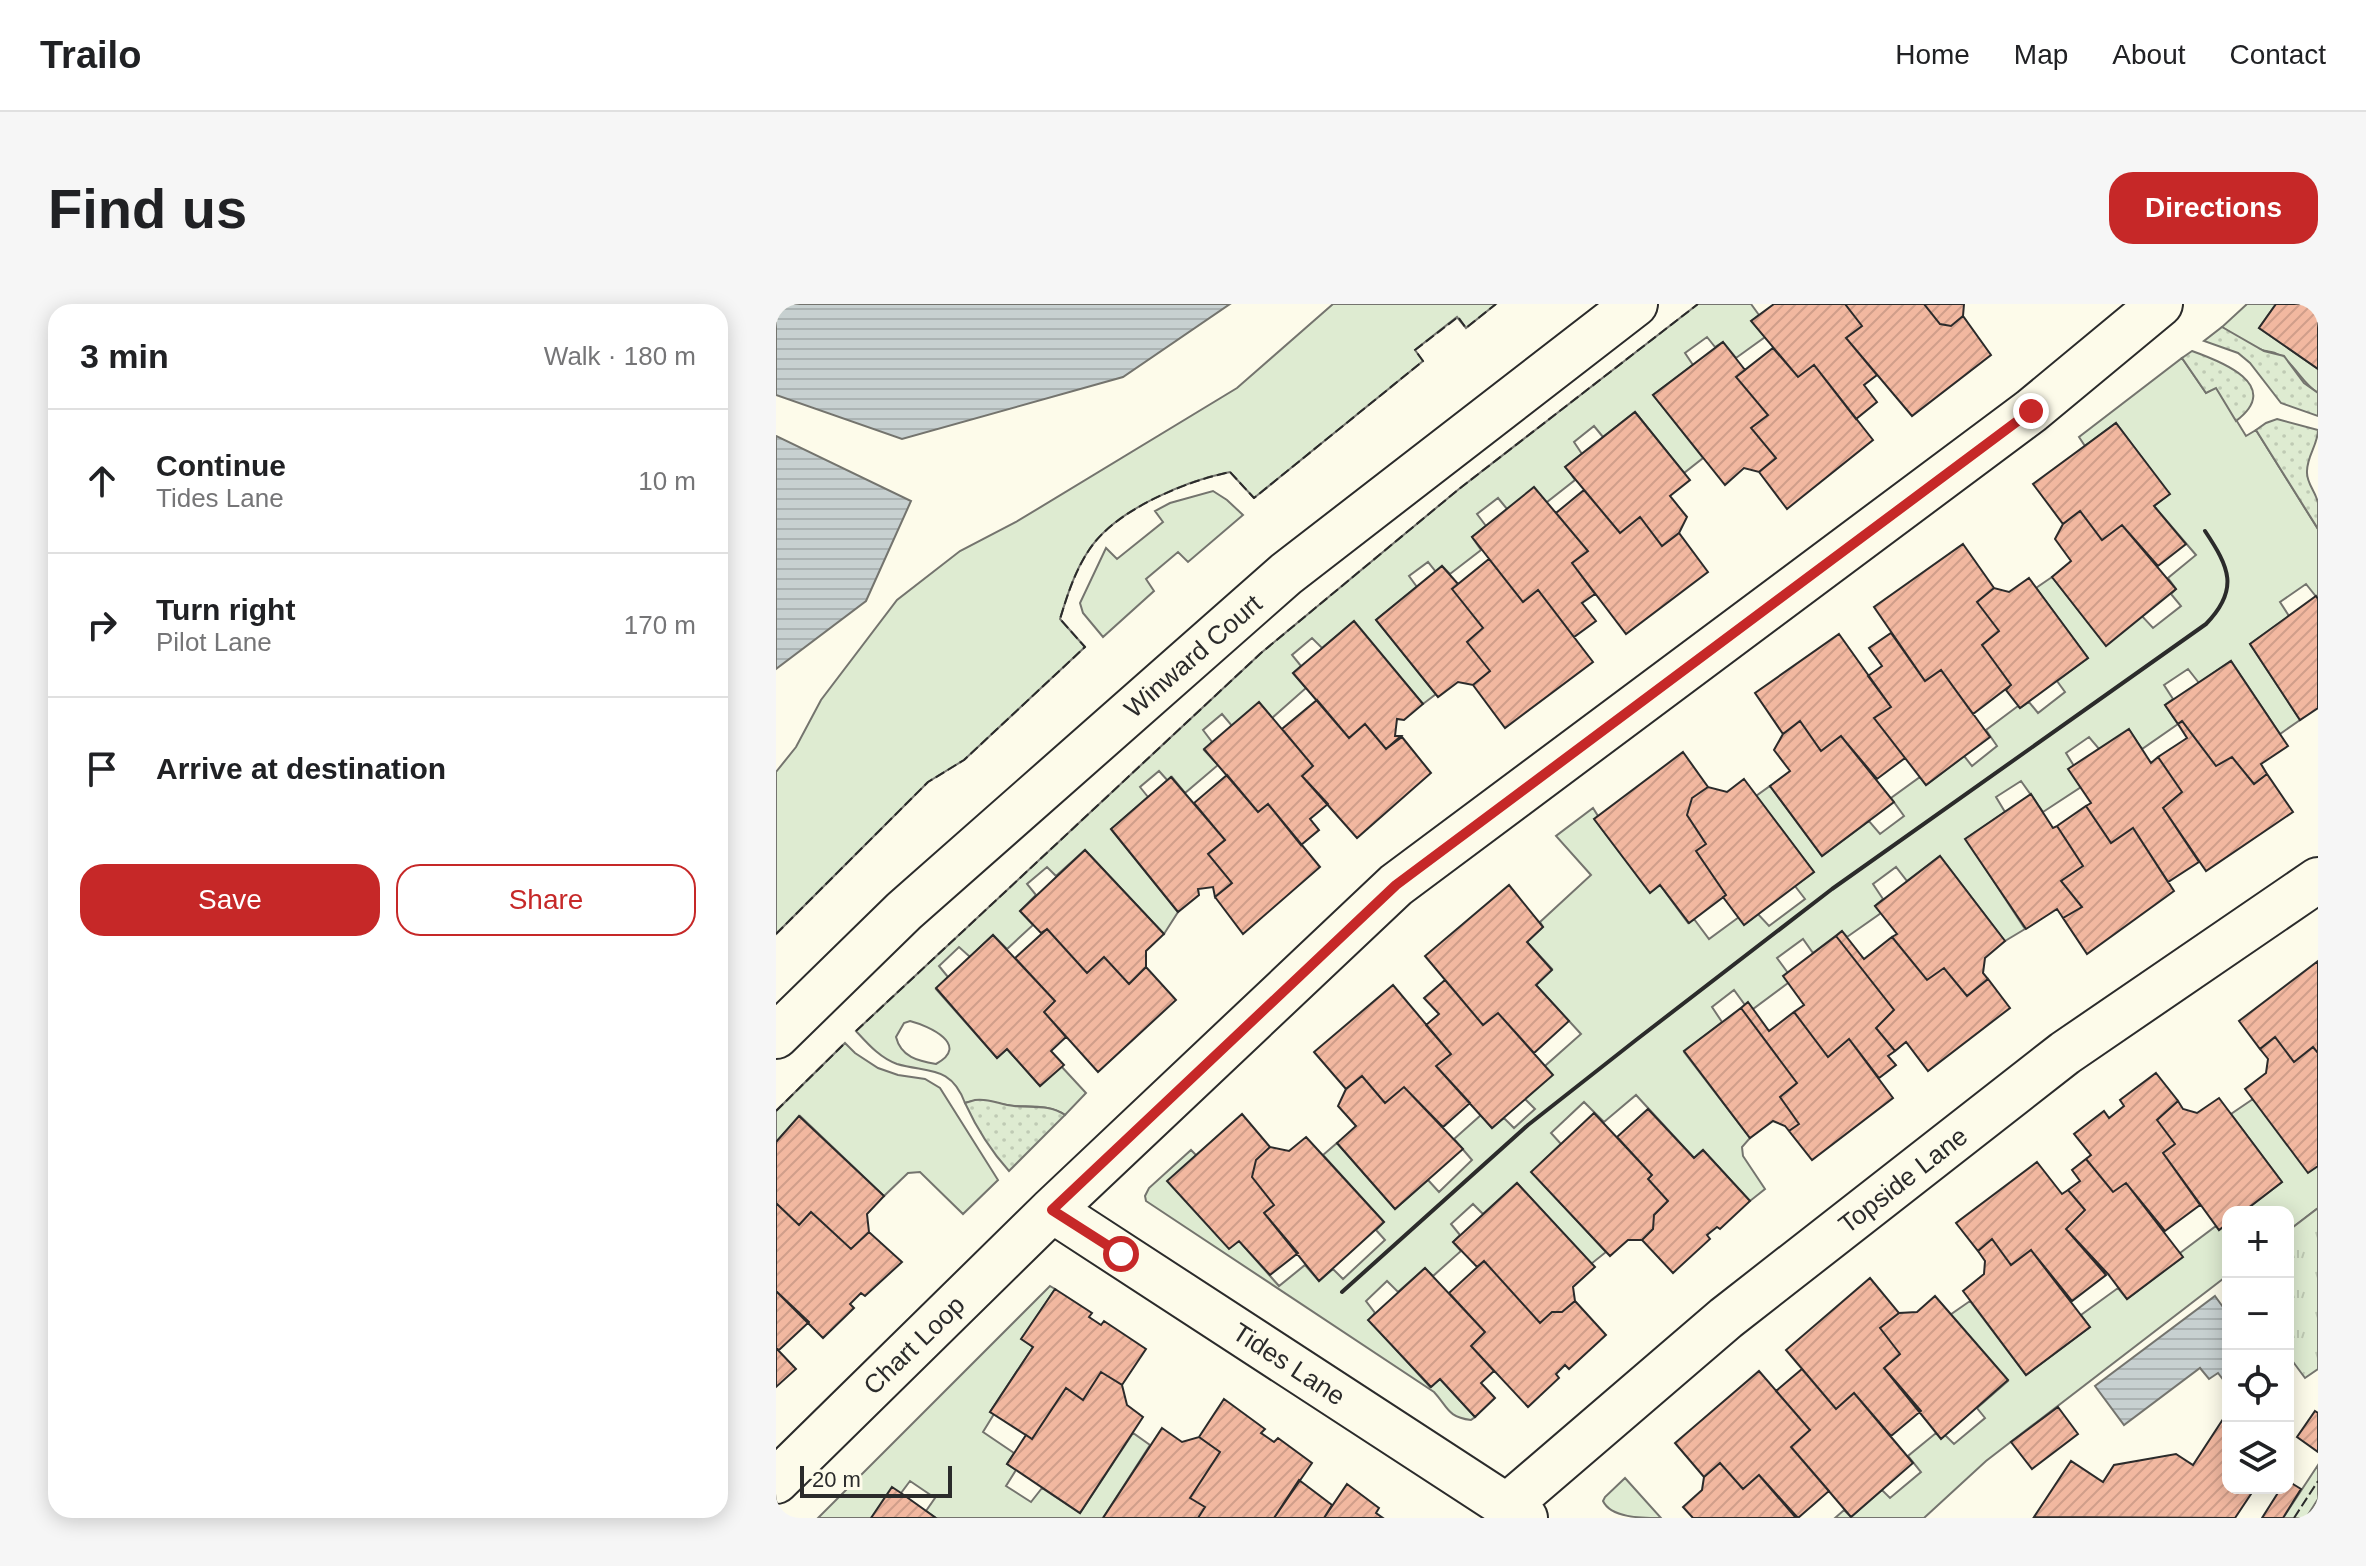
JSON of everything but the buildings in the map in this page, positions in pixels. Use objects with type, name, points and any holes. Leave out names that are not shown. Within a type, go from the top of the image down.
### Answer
[{"type":"street","name":"Winward Court","points":[[776,1036],[904,911],[1286,574],[1635,304]]},
{"type":"street","name":"Chart Loop","points":[[776,1481],[1052,1210],[1396,885],[2018,421],[2160,304]]},
{"type":"street","name":"Topside Lane","points":[[1516,1512],[1726,1318],[2065,1053],[2318,880]]},
{"type":"street","name":"Tides Lane","points":[[1052,1210],[1516,1512]]},
{"type":"green space","points":[[1333,304],[1496,304],[1466,328],[1457,317],[1415,350],[1423,361],[1254,498],[1230,472],[1172,490],[1116,522],[1084,558],[1060,619],[1085,647],[964,760],[928,782],[776,934],[776,772],[796,747],[821,700],[897,600],[960,551],[1016,522],[1237,388]]},
{"type":"green space","points":[[1698,304],[1751,304],[1759,315],[1752,321],[1765,337],[1736,358],[1723,342],[1715,347],[1707,337],[1685,353],[1693,365],[1653,395],[1703,458],[1684,473],[1635,412],[1603,437],[1594,426],[1574,442],[1582,454],[1566,467],[1575,480],[1547,502],[1507,509],[1498,498],[1477,514],[1486,526],[1472,537],[1481,550],[1450,574],[1442,566],[1436,572],[1428,562],[1409,576],[1417,587],[1376,620],[1436,694],[1423,704],[1353,622],[1322,648],[1312,638],[1292,655],[1301,666],[1293,673],[1306,688],[1272,718],[1232,726],[1222,714],[1203,730],[1212,742],[1204,750],[1218,765],[1185,793],[1172,777],[1168,781],[1159,771],[1140,787],[1148,797],[1111,829],[1178,912],[1164,934],[1085,850],[1056,876],[1047,867],[1027,884],[1036,895],[1020,911],[1033,925],[1007,949],[993,935],[970,957],[959,947],[939,966],[948,977],[936,989],[997,1058],[1007,1049],[1040,1086],[1061,1066],[1086,1093],[1065,1115],[1041,1107],[985,1101],[965,1103],[946,1076],[885,1058],[856,1031],[1261,653],[1459,489]],"holes":[[[910,1021],[936,1032],[948,1043],[946,1057],[936,1064],[911,1057],[898,1044],[896,1037],[904,1023]]]},
{"type":"green space","points":[[2247,304],[2276,304],[2259,328],[2318,369],[2318,393],[2282,357],[2252,345],[2222,327]]},
{"type":"green space","points":[[2222,327],[2264,351],[2284,356],[2304,383],[2318,393],[2318,416],[2281,403],[2250,363],[2238,353],[2204,341]]},
{"type":"green space","points":[[2192,351],[2231,368],[2251,386],[2253,396],[2249,408],[2236,421],[2216,388],[2206,393],[2182,358]]},
{"type":"green space","points":[[2182,358],[2206,393],[2216,387],[2246,436],[2256,430],[2318,529],[2318,599],[2306,584],[2280,602],[2289,616],[2250,644],[2300,720],[2280,734],[2231,661],[2199,683],[2188,669],[2164,685],[2173,699],[2165,705],[2178,724],[2142,749],[2129,730],[2099,749],[2089,737],[2066,753],[2081,787],[2043,812],[2021,781],[1996,797],[2005,812],[1966,839],[2025,929],[2005,941],[1940,856],[1907,881],[1896,867],[1873,884],[1883,899],[1875,906],[1881,913],[1847,937],[1842,931],[1813,953],[1803,939],[1777,958],[1788,973],[1788,983],[1753,1009],[1745,1005],[1734,990],[1712,1007],[1722,1022],[1684,1052],[1750,1138],[1742,1147],[1743,1156],[1765,1189],[1750,1201],[1703,1150],[1694,1158],[1636,1095],[1604,1122],[1584,1102],[1551,1133],[1561,1144],[1532,1172],[1606,1252],[1591,1264],[1517,1183],[1483,1214],[1473,1204],[1451,1224],[1460,1235],[1453,1242],[1461,1251],[1433,1276],[1425,1268],[1398,1292],[1387,1281],[1366,1301],[1375,1313],[1369,1320],[1430,1387],[1440,1379],[1475,1417],[1471,1420],[1452,1414],[1434,1392],[1146,1201],[1149,1188],[1191,1150],[1196,1155],[1229,1248],[1239,1241],[1279,1286],[1305,1265],[1319,1281],[1333,1269],[1343,1279],[1385,1240],[1376,1230],[1384,1222],[1323,1155],[1337,1143],[1395,1209],[1428,1180],[1439,1192],[1472,1160],[1454,1139],[1481,1115],[1492,1128],[1504,1118],[1514,1128],[1535,1109],[1525,1099],[1545,1066],[1581,1034],[1536,985],[1552,969],[1527,942],[1543,927],[1540,922],[1591,875],[1556,836],[1593,808],[1598,816],[1595,820],[1650,892],[1660,885],[1688,923],[1694,919],[1709,939],[1739,917],[1745,924],[1758,914],[1769,926],[1805,899],[1795,886],[1814,872],[1756,796],[1770,786],[1822,856],[1869,821],[1880,834],[1904,816],[1891,798],[1920,777],[1926,785],[1964,756],[1972,766],[1997,746],[1986,730],[2018,706],[2020,708],[2029,702],[2038,713],[2065,692],[2057,681],[2088,658],[2036,588],[2052,577],[2106,645],[2142,616],[2153,628],[2181,606],[2171,594],[2176,589],[2168,578],[2196,555],[2154,506],[2169,494],[2116,423],[2085,446],[2079,437]]},
{"type":"green space","points":[[2277,419],[2318,430],[2307,473],[2318,503],[2318,529],[2256,430]]},
{"type":"green space","points":[[1213,491],[1243,515],[1188,562],[1178,552],[1146,579],[1154,591],[1103,637],[1083,613],[1080,603],[1106,548],[1117,559],[1163,522],[1155,511],[1170,503]]},
{"type":"green space","points":[[845,1043],[878,1068],[925,1079],[940,1088],[998,1180],[963,1214],[920,1172],[908,1173],[884,1196],[800,1116],[776,1142],[776,1111]]},
{"type":"green space","points":[[2253,1099],[2318,1166],[2318,1208],[2294,1226],[2294,1206],[2251,1206],[2282,1182],[2231,1114]]},
{"type":"green space","points":[[975,1100],[1047,1108],[1065,1115],[1009,1171],[984,1139],[965,1103]]},
{"type":"green space","points":[[2318,1208],[2318,1369],[2305,1378],[2294,1363],[2294,1226]]},
{"type":"green space","points":[[2216,1226],[2219,1230],[2222,1228],[2222,1280],[1986,1461],[1924,1518],[1835,1518],[1844,1510],[1851,1517],[1882,1490],[1890,1498],[1921,1472],[1908,1456],[1936,1433],[1941,1438],[1945,1435],[1954,1444],[1985,1418],[1977,1408],[2008,1381],[1950,1315],[1970,1301],[2026,1375],[2090,1327],[2081,1315],[2118,1288],[2127,1299],[2182,1257],[2180,1253]]},
{"type":"green space","points":[[1050,1286],[1055,1289],[1022,1339],[1033,1347],[990,1412],[994,1414],[983,1432],[1014,1453],[1007,1464],[1016,1470],[1006,1486],[1031,1502],[1042,1488],[1080,1513],[1133,1433],[1150,1445],[1103,1518],[936,1518],[926,1511],[935,1498],[910,1481],[901,1493],[871,1518],[818,1518]]},
{"type":"green space","points":[[2318,1465],[2318,1499],[2306,1518],[2283,1518]]},
{"type":"green space","points":[[1625,1478],[1661,1518],[1628,1516],[1607,1507],[1603,1501],[1605,1497]]},
{"type":"shaded area","points":[[776,304],[1230,304],[1123,377],[902,439],[776,395]]},
{"type":"shaded area","points":[[776,436],[911,501],[866,601],[776,669]]},
{"type":"shaded area","points":[[2215,1296],[2222,1306],[2222,1378],[2218,1373],[2209,1379],[2200,1368],[2124,1425],[2095,1386]]},
{"type":"fence","points":[[776,934],[928,782],[964,760],[1085,647],[1060,619],[1084,558],[1116,522],[1172,491],[1230,472],[1254,498],[1423,361],[1415,350],[1458,317],[1466,328],[1496,304]]},
{"type":"fence","points":[[856,1031],[1261,653],[1459,489],[1698,304]]},
{"type":"fence","points":[[776,1111],[845,1043]]},
{"type":"fence","points":[[2294,1518],[2318,1481]]},
{"type":"wall","points":[[1342,1292],[1528,1125],[1636,1040],[1832,889],[2206,624],[2224,600],[2227,578],[2220,556],[2205,531]]},
{"type":"route","points":[[1121,1254],[1052,1210],[1396,885],[2031,411]]}]
